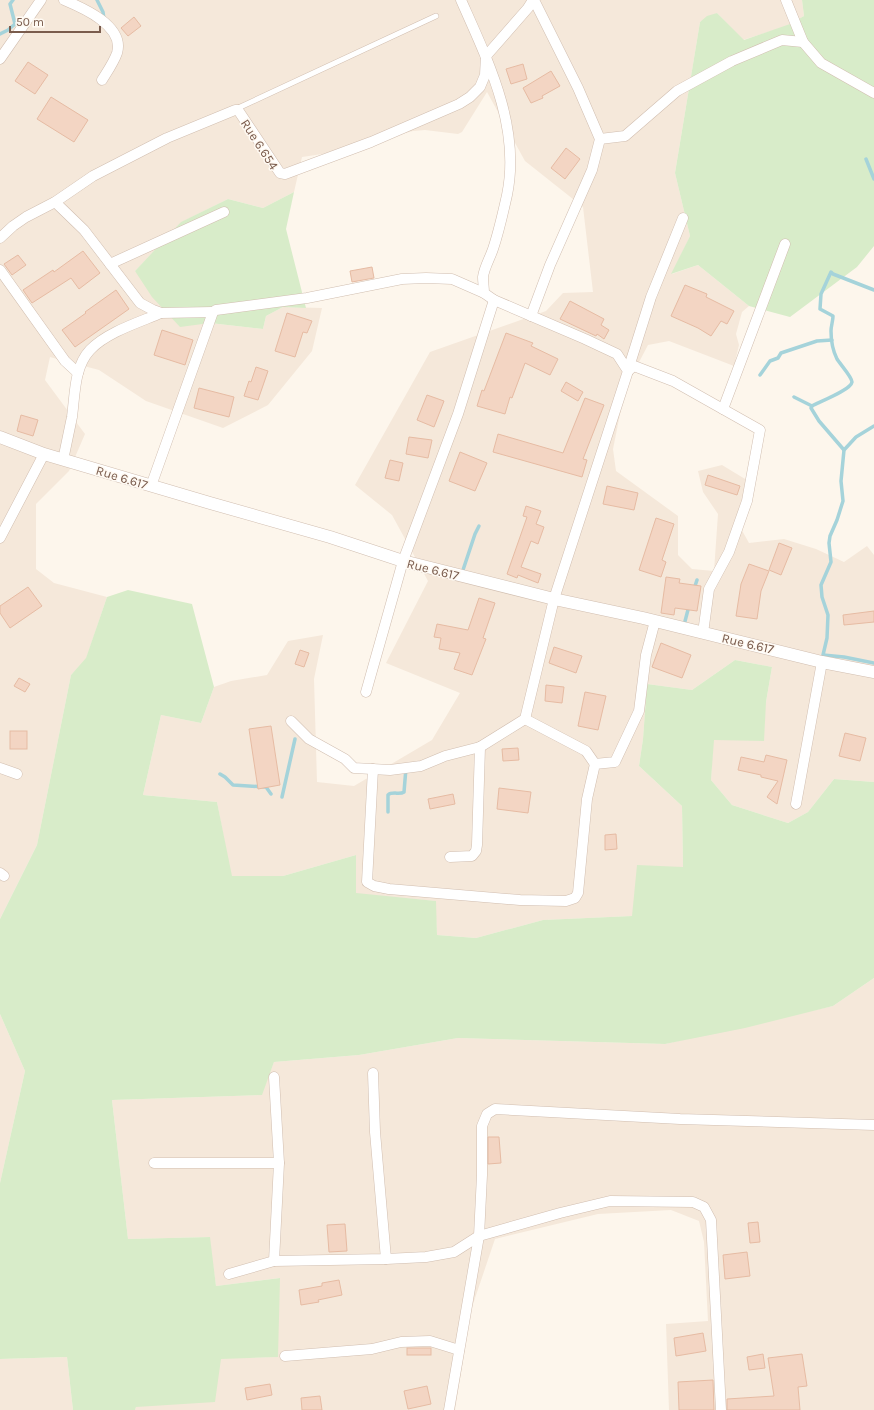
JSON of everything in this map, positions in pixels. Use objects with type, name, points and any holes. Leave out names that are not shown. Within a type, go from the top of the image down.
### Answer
[{"type":"street","points":[[0,59],[41,0]]},
{"type":"street","points":[[64,0],[89,11],[106,24],[115,35],[118,44],[117,53],[102,80]]},
{"type":"street","points":[[461,0],[494,76],[505,115],[510,152],[510,178],[507,195],[494,248],[483,276],[484,293]]},
{"type":"street","points":[[486,56],[534,0],[578,88],[600,139],[592,170],[550,265],[531,316]]},
{"type":"street","points":[[786,0],[803,42],[821,63],[874,93]]},
{"type":"street","points":[[600,139],[624,136],[677,91],[732,61],[782,40],[803,42]]},
{"type":"street","name":"Rue 6.654","points":[[0,238],[26,217],[55,202],[93,176],[167,138],[235,110],[238,110],[280,174],[285,174],[371,142],[459,104],[470,97],[480,87],[485,75],[486,56]]},
{"type":"street","points":[[55,202],[84,230],[140,303],[161,313],[213,312],[216,310],[307,298],[402,279],[452,279],[484,293],[494,300],[617,354],[628,371]]},
{"type":"street","points":[[110,264],[224,212]]},
{"type":"street","points":[[291,721],[309,739],[345,759],[354,768],[390,770],[421,766],[445,756],[480,747],[525,719],[554,599],[651,297],[683,218]]},
{"type":"street","points":[[723,409],[785,244]]},
{"type":"street","points":[[0,270],[65,362],[78,373]]},
{"type":"street","points":[[366,692],[403,561],[458,414],[494,300]]},
{"type":"street","points":[[151,486],[213,312]]},
{"type":"street","points":[[63,460],[72,417],[78,373],[82,362],[90,350],[117,332],[161,313]]},
{"type":"street","points":[[628,371],[634,366],[674,381],[760,430],[747,501],[729,552],[709,588],[703,633]]},
{"type":"street","name":"Rue 6.617","points":[[0,437],[63,460],[330,537],[403,561],[554,599],[655,621],[822,662],[874,672]]},
{"type":"street","points":[[0,538],[44,454]]},
{"type":"street","points":[[595,764],[615,762],[639,711],[646,655],[655,621]]},
{"type":"street","points":[[796,804],[822,662]]},
{"type":"street","points":[[373,769],[367,882],[374,886],[389,889],[520,900],[566,901],[575,898],[578,893],[587,799],[595,764],[586,751],[525,719]]},
{"type":"street","points":[[450,857],[472,856],[476,851],[480,747]]},
{"type":"street","points":[[0,768],[17,774]]},
{"type":"street","points":[[373,1073],[375,1132],[386,1259]]},
{"type":"street","points":[[274,1077],[279,1162],[274,1261]]},
{"type":"street","points":[[449,1410],[479,1236],[482,1175],[482,1126],[487,1114],[495,1108],[680,1120],[874,1125]]},
{"type":"street","points":[[154,1163],[279,1162]]},
{"type":"street","points":[[229,1274],[274,1261],[426,1257],[454,1252],[479,1236],[560,1212],[610,1201],[693,1202],[704,1207],[711,1220],[721,1410]]},
{"type":"street","points":[[284,1356],[372,1349],[401,1342],[430,1341],[459,1350]]},
{"type":"lane","points":[[235,110],[436,16]]},
{"type":"shaded area","points":[[0,0],[802,0],[804,16],[790,25],[743,40],[717,13],[700,22],[675,173],[690,236],[672,274],[698,265],[749,306],[742,312],[736,334],[739,345],[734,366],[669,341],[648,345],[625,389],[613,449],[616,471],[678,516],[678,555],[692,569],[714,571],[718,514],[703,492],[698,471],[722,465],[750,482],[739,525],[749,543],[784,539],[816,549],[844,562],[867,546],[874,555],[874,782],[834,779],[808,812],[788,823],[732,805],[711,780],[713,740],[766,702],[772,667],[735,660],[692,690],[647,684],[643,739],[639,766],[682,806],[683,867],[632,916],[543,920],[476,938],[437,935],[435,901],[356,894],[356,855],[283,876],[231,876],[217,802],[143,795],[161,715],[201,723],[214,687],[231,681],[267,675],[288,641],[323,635],[314,679],[317,782],[354,786],[432,740],[460,693],[386,663],[428,581],[392,515],[355,485],[430,352],[546,311],[563,293],[593,292],[583,207],[525,161],[487,92],[462,132],[458,134],[425,130],[413,131],[329,153],[302,157],[294,192],[263,208],[228,199],[182,222],[135,271],[210,323],[263,329],[266,316],[283,307],[322,308],[312,351],[268,405],[223,428],[146,401],[99,370],[50,357],[45,380],[85,434],[69,471],[36,504],[36,569],[54,583],[107,597],[86,659],[71,675],[37,845],[0,919]]},
{"type":"shaded area","points":[[874,978],[874,1410],[669,1410],[666,1324],[708,1321],[704,1242],[699,1221],[671,1210],[598,1214],[495,1239],[471,1310],[455,1410],[135,1410],[136,1407],[221,1358],[277,1357],[279,1278],[216,1286],[209,1237],[128,1239],[112,1100],[261,1095],[274,1062],[359,1055],[458,1038],[665,1044],[833,1006]]},
{"type":"shaded area","points":[[0,1014],[25,1071],[0,1183]]},
{"type":"shaded area","points":[[67,1357],[73,1410],[0,1410],[0,1359]]},
{"type":"green space","points":[[802,0],[874,0],[874,246],[857,267],[790,317],[749,306],[698,265],[671,274],[690,236],[675,173],[700,22],[707,16],[717,13],[744,40],[790,24],[804,16]]},
{"type":"green space","points":[[294,192],[286,229],[306,308],[283,307],[266,316],[263,329],[210,323],[180,327],[152,297],[135,271],[181,222],[228,199],[263,208]]},
{"type":"green space","points":[[128,590],[192,604],[214,687],[201,723],[161,715],[143,795],[217,802],[232,876],[283,876],[356,855],[356,893],[436,901],[437,935],[476,938],[543,920],[632,916],[637,865],[683,867],[682,806],[639,766],[643,739],[647,684],[692,690],[735,660],[772,667],[766,702],[764,741],[714,740],[711,780],[732,805],[788,823],[808,812],[834,779],[874,782],[874,978],[833,1006],[745,1028],[665,1044],[458,1038],[359,1055],[274,1062],[262,1095],[112,1100],[128,1239],[210,1237],[216,1286],[280,1278],[278,1357],[221,1359],[215,1402],[136,1407],[135,1410],[73,1410],[67,1357],[0,1359],[0,1183],[25,1071],[0,1014],[0,919],[37,845],[71,675],[86,658],[107,597]]},
{"type":"building","points":[[134,17],[141,26],[128,36],[121,28]]},
{"type":"building","points":[[28,62],[48,75],[35,94],[15,81]]},
{"type":"building","points":[[523,64],[527,79],[511,84],[506,69]]},
{"type":"building","points":[[551,71],[560,86],[542,96],[543,98],[531,103],[523,88]]},
{"type":"building","points":[[51,97],[88,120],[74,142],[37,119]]},
{"type":"building","points":[[566,148],[580,159],[565,179],[551,168]]},
{"type":"building","points":[[83,251],[100,273],[79,289],[71,278],[32,303],[23,290],[53,270],[54,272]]},
{"type":"building","points":[[18,255],[26,265],[12,275],[4,264]]},
{"type":"building","points":[[372,267],[374,278],[352,282],[350,271]]},
{"type":"building","points":[[685,285],[707,294],[706,297],[734,311],[727,324],[721,321],[711,336],[698,328],[671,316]]},
{"type":"building","points":[[116,290],[129,309],[75,347],[62,330]]},
{"type":"building","points":[[570,301],[604,319],[601,325],[609,330],[604,339],[597,334],[596,336],[560,319]]},
{"type":"building","points":[[287,313],[312,321],[307,333],[303,332],[295,357],[275,351]]},
{"type":"building","points":[[162,330],[193,340],[185,365],[154,355]]},
{"type":"building","points":[[506,333],[533,343],[531,346],[558,359],[550,375],[525,363],[512,398],[510,397],[505,414],[477,406],[482,390],[484,391]]},
{"type":"building","points":[[256,367],[268,371],[258,400],[244,396]]},
{"type":"building","points":[[566,382],[583,392],[578,401],[561,391]]},
{"type":"building","points":[[199,388],[234,397],[229,417],[194,408]]},
{"type":"building","points":[[427,395],[444,401],[434,427],[417,420]]},
{"type":"building","points":[[585,398],[604,405],[583,459],[587,460],[582,477],[493,452],[498,434],[563,453]]},
{"type":"building","points":[[21,415],[38,420],[33,436],[17,431]]},
{"type":"building","points":[[409,437],[432,440],[428,458],[406,454]]},
{"type":"building","points":[[460,452],[487,463],[475,491],[449,481]]},
{"type":"building","points":[[390,460],[403,463],[399,481],[385,478]]},
{"type":"building","points":[[708,475],[740,486],[737,495],[705,485]]},
{"type":"building","points":[[607,486],[638,493],[634,510],[603,504]]},
{"type":"building","points":[[526,506],[541,511],[536,524],[544,527],[538,544],[531,541],[521,567],[541,574],[538,583],[518,575],[517,578],[507,574],[527,517],[523,516]]},
{"type":"building","points":[[656,518],[674,524],[662,560],[666,562],[661,577],[639,570]]},
{"type":"building","points":[[779,543],[792,548],[781,575],[769,570]]},
{"type":"building","points":[[749,564],[769,571],[761,591],[757,619],[736,616],[741,584]]},
{"type":"building","points":[[666,577],[680,579],[679,583],[701,586],[697,611],[675,608],[674,615],[661,613]]},
{"type":"building","points":[[28,587],[42,606],[10,628],[0,613],[0,606]]},
{"type":"building","points":[[479,598],[495,603],[483,638],[486,639],[472,675],[454,669],[460,653],[439,649],[441,638],[434,637],[437,624],[468,630]]},
{"type":"building","points":[[874,611],[874,622],[844,625],[843,615]]},
{"type":"building","points":[[661,643],[691,655],[682,678],[652,667]]},
{"type":"building","points":[[554,647],[582,656],[576,673],[549,663]]},
{"type":"building","points":[[300,650],[309,653],[304,667],[295,664]]},
{"type":"building","points":[[19,678],[30,684],[25,692],[14,686]]},
{"type":"building","points":[[546,685],[564,687],[562,703],[545,701]]},
{"type":"building","points":[[585,692],[606,696],[598,730],[578,726]]},
{"type":"building","points":[[271,726],[280,785],[258,789],[249,729]]},
{"type":"building","points":[[10,731],[27,731],[27,749],[10,749]]},
{"type":"building","points":[[845,733],[866,738],[860,761],[839,756]]},
{"type":"building","points":[[518,748],[519,760],[503,761],[502,749]]},
{"type":"building","points":[[766,755],[787,760],[777,804],[767,797],[778,781],[761,777],[761,775],[738,770],[741,757],[764,762]]},
{"type":"building","points":[[499,788],[531,792],[528,813],[497,809]]},
{"type":"building","points":[[453,794],[455,804],[430,809],[428,799]]},
{"type":"building","points":[[616,834],[617,849],[605,850],[605,835]]},
{"type":"building","points":[[488,1137],[499,1137],[501,1163],[488,1164]]},
{"type":"building","points":[[758,1222],[760,1242],[750,1243],[748,1223]]},
{"type":"building","points":[[345,1224],[347,1251],[329,1252],[327,1225]]},
{"type":"building","points":[[747,1252],[750,1276],[725,1279],[723,1255]]},
{"type":"building","points":[[339,1280],[342,1295],[318,1300],[319,1302],[301,1305],[299,1290],[322,1286],[322,1283]]},
{"type":"building","points":[[703,1333],[706,1351],[676,1356],[674,1338]]},
{"type":"building","points":[[407,1348],[431,1348],[431,1355],[407,1355]]},
{"type":"building","points":[[763,1354],[765,1368],[749,1370],[747,1357]]},
{"type":"building","points":[[802,1354],[807,1386],[798,1387],[800,1410],[727,1410],[727,1399],[774,1396],[768,1358]]},
{"type":"building","points":[[713,1380],[714,1410],[679,1410],[678,1382]]},
{"type":"building","points":[[270,1384],[272,1395],[247,1400],[245,1388]]},
{"type":"building","points":[[427,1386],[431,1404],[408,1409],[404,1391]]},
{"type":"building","points":[[320,1396],[322,1410],[302,1410],[301,1398]]},
{"type":"waterway","points":[[0,34],[15,24],[10,4],[13,0]]},
{"type":"waterway","points":[[97,0],[103,12],[104,19]]},
{"type":"waterway","points":[[866,159],[874,179]]},
{"type":"waterway","points":[[812,406],[841,392],[852,382],[837,359],[833,349],[831,331],[833,316],[820,309],[821,294],[831,272],[874,290]]},
{"type":"waterway","points":[[760,375],[770,361],[778,358],[781,353],[817,341],[832,340]]},
{"type":"waterway","points":[[794,397],[812,406]]},
{"type":"waterway","points":[[812,406],[811,408],[819,421],[844,450]]},
{"type":"waterway","points":[[874,426],[856,437],[844,450],[841,481],[843,501],[830,536],[829,543],[831,562],[821,585],[822,597],[828,615],[827,638],[823,655],[844,657],[874,663]]},
{"type":"waterway","points":[[462,573],[479,526]]},
{"type":"waterway","points":[[694,589],[697,580]]},
{"type":"waterway","points":[[684,625],[689,606]]},
{"type":"waterway","points":[[282,797],[295,739]]},
{"type":"waterway","points":[[388,812],[388,795],[392,793],[404,792],[406,768]]},
{"type":"waterway","points":[[220,774],[233,785],[266,787],[271,794]]}]
